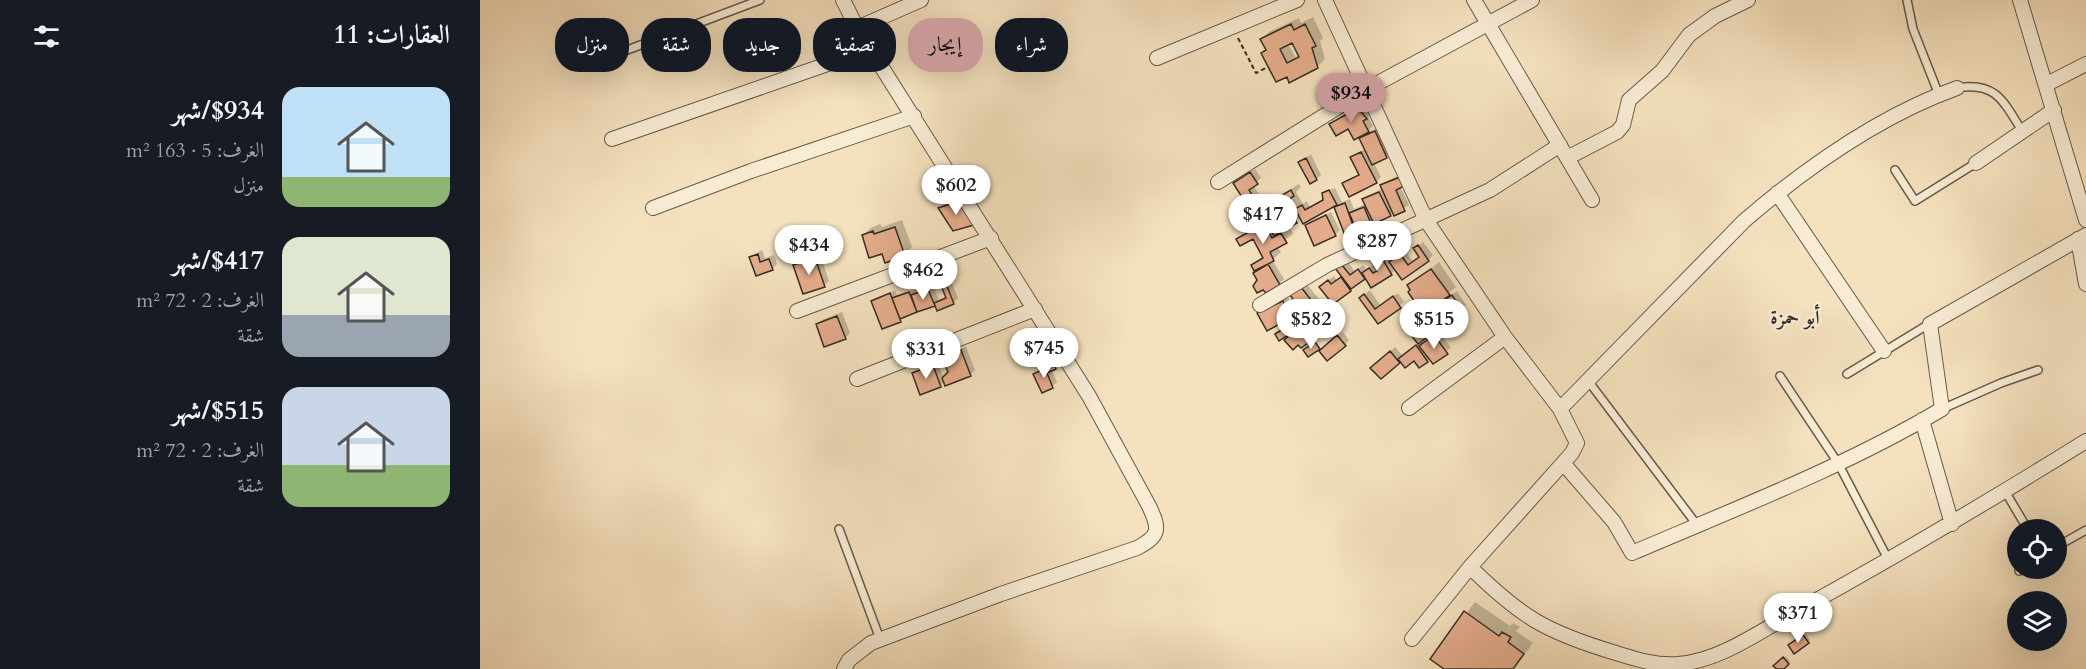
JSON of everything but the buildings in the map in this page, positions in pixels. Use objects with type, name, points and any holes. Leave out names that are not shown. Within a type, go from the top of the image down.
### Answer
[{"type":"street","points":[[843,0],[852,18]]},
{"type":"street","points":[[880,18],[921,0]]},
{"type":"street","points":[[1157,58],[1233,27],[1264,6],[1297,0]]},
{"type":"street","points":[[1325,0],[1426,220],[1505,337],[1560,409],[1577,443],[1575,449],[1470,567],[1412,639]]},
{"type":"street","points":[[1474,0],[1592,200]]},
{"type":"street","points":[[1218,182],[1367,89],[1532,0]]},
{"type":"street","points":[[1567,158],[1617,132],[1623,125],[1629,100],[1662,71],[1689,35],[1715,16],[1748,0]]},
{"type":"street","points":[[2020,0],[2086,220]]},
{"type":"street","points":[[2047,84],[2086,64]]},
{"type":"street","points":[[612,139],[813,69]]},
{"type":"street","points":[[843,669],[860,650],[880,639],[1001,594],[1137,548],[1151,541],[1157,532],[1156,520],[1149,506],[1089,396],[886,72]]},
{"type":"street","points":[[1560,409],[1589,382],[1705,261],[1777,193],[1829,155],[1939,95],[1958,88]]},
{"type":"street","points":[[1976,163],[2054,110]]},
{"type":"street","points":[[653,208],[751,171],[914,116]]},
{"type":"street","points":[[1260,305],[1327,265],[1490,189],[1560,145]]},
{"type":"street","points":[[1777,193],[1884,351]]},
{"type":"street","points":[[1563,462],[1614,522],[1632,553],[1888,441],[1942,409],[1930,324],[2082,237],[2086,284]]},
{"type":"street","points":[[797,311],[991,238]]},
{"type":"street","points":[[857,379],[1035,309]]},
{"type":"street","points":[[1409,408],[1505,337]]},
{"type":"street","points":[[1922,420],[1952,524]]},
{"type":"street","points":[[1470,567],[1514,608],[1542,627],[1568,639],[1625,656],[1675,667],[1719,652],[1889,561],[2086,441]]},
{"type":"lane","points":[[629,49],[760,0]]},
{"type":"lane","points":[[1907,0],[1913,29],[1939,95]]},
{"type":"lane","points":[[1958,88],[1972,86],[1990,89],[2006,106],[2022,131]]},
{"type":"lane","points":[[1895,170],[1915,201],[1976,163]]},
{"type":"lane","points":[[1847,374],[1930,324]]},
{"type":"lane","points":[[1942,409],[2001,383],[2038,370]]},
{"type":"lane","points":[[1780,376],[1838,463],[1889,561]]},
{"type":"lane","points":[[1589,382],[1697,525]]},
{"type":"lane","points":[[2005,491],[2022,519]]},
{"type":"lane","points":[[839,528],[880,639]]},
{"type":"lane","points":[[2067,541],[2086,530]]},
{"type":"path","points":[[1233,27],[1256,73],[1268,67]]},
{"type":"district","name":"أبو حمزة","points":[[1795,317]]}]
